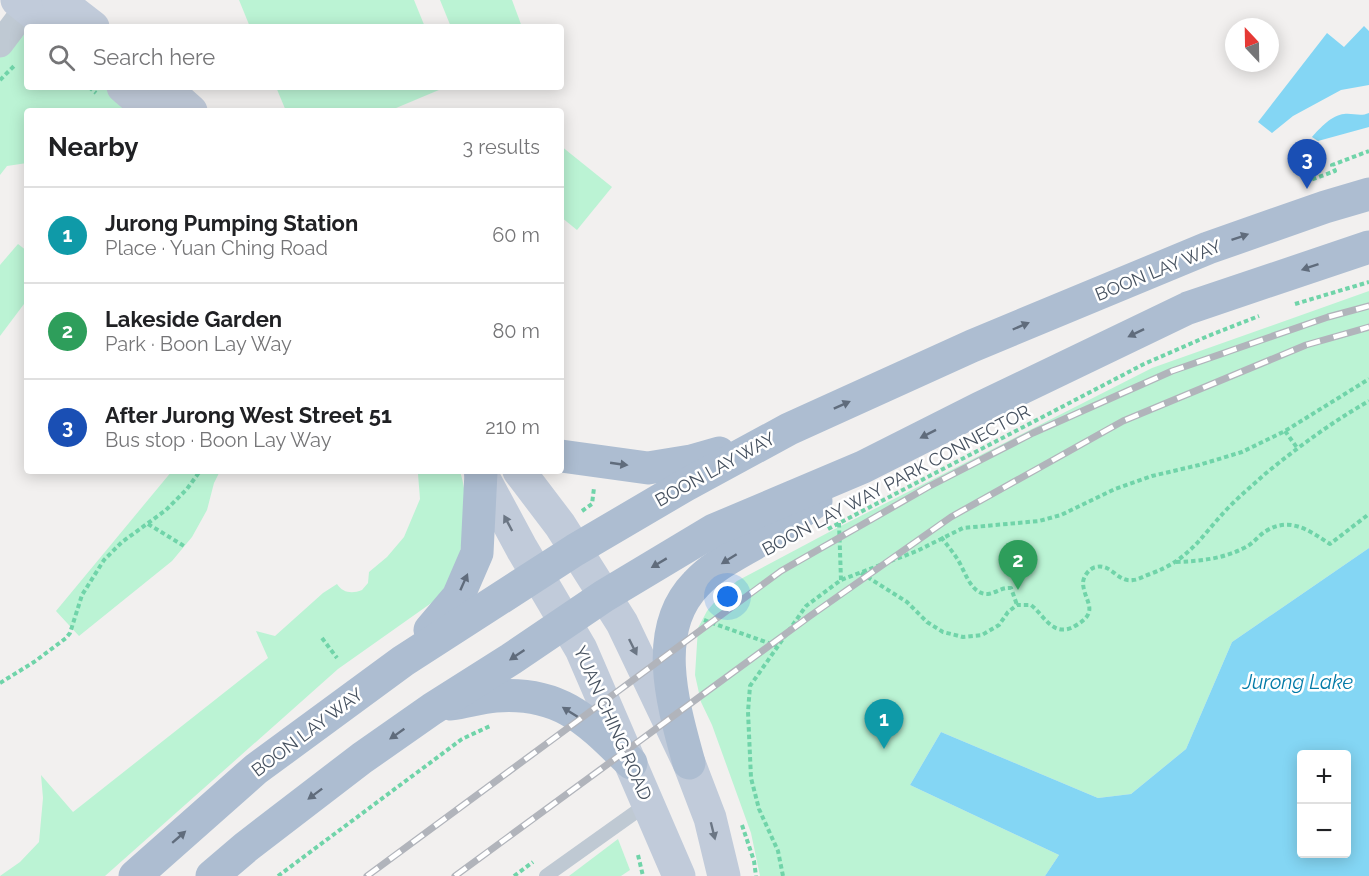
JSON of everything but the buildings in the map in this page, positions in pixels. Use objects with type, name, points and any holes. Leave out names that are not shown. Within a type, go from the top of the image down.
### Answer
[{"type":"main road","name":"BOON LAY WAY","points":[[135,876],[256,769],[403,661],[575,550],[684,486],[789,429],[972,346],[1208,248],[1369,194]]},
{"type":"main road","points":[[212,876],[353,765],[432,709],[604,596],[714,530],[863,467],[1188,308],[1369,247]]},
{"type":"main road","points":[[564,456],[648,468],[691,461],[789,429]]},
{"type":"main road","points":[[689,762],[675,712],[670,666],[670,637],[677,611],[695,584],[723,562],[769,535],[863,467]]},
{"type":"main road","points":[[403,661],[458,597],[477,553],[480,474]]},
{"type":"main road","points":[[432,709],[494,696],[519,695],[544,698],[565,708],[595,728],[631,763]]},
{"type":"street","points":[[27,24],[37,7],[85,24]]},
{"type":"street","points":[[9,53],[24,28]]},
{"type":"street","points":[[126,90],[148,108]]},
{"type":"street","points":[[167,90],[188,108]]},
{"type":"street","name":"YUAN CHING ROAD","points":[[482,474],[581,649],[679,876]]},
{"type":"street","points":[[521,474],[560,525],[622,623],[689,762],[710,818],[724,876]]},
{"type":"lane","points":[[546,876],[649,803]]},
{"type":"path","points":[[0,80],[9,53]]},
{"type":"path","points":[[1305,182],[1335,171],[1332,165],[1369,151]]},
{"type":"path","points":[[1293,304],[1369,282]]},
{"type":"path","name":"BOON LAY WAY PARK CONNECTOR","points":[[820,534],[1144,364],[1261,315]]},
{"type":"path","points":[[783,876],[778,851],[759,809],[751,778],[748,741],[750,686],[806,606],[841,580],[917,550],[963,528],[1039,521],[1060,515],[1115,489],[1152,476],[1242,452],[1285,431],[1369,379]]},
{"type":"path","points":[[860,573],[907,602],[927,622],[943,632],[963,637],[982,635],[999,625],[1008,612],[1017,605],[1031,605],[1047,623],[1057,629],[1070,630],[1084,621],[1089,611],[1089,600],[1083,583],[1087,572],[1096,566],[1108,568],[1122,579],[1132,581],[1165,568],[1186,556],[1231,506],[1264,475],[1333,421],[1369,401]]},
{"type":"path","points":[[1285,431],[1298,448]]},
{"type":"path","points":[[0,683],[34,662],[66,638],[70,633],[82,595],[104,560],[122,542],[148,524],[187,489],[198,474]]},
{"type":"path","points":[[1175,562],[1208,561],[1230,555],[1248,547],[1265,531],[1277,525],[1295,525],[1306,528],[1330,544],[1369,514]]},
{"type":"path","points":[[839,523],[841,580]]},
{"type":"path","points":[[148,524],[184,546]]},
{"type":"path","points":[[941,537],[958,559],[971,584],[978,591],[989,594],[1003,588],[1011,588],[1017,605]]},
{"type":"path","points":[[697,618],[777,646]]},
{"type":"path","points":[[322,638],[337,658]]},
{"type":"path","points":[[278,876],[462,739],[500,722]]},
{"type":"path","points":[[741,820],[754,861],[756,876]]},
{"type":"green space","points":[[239,0],[414,0],[424,24],[249,24]]},
{"type":"green space","points":[[440,0],[512,0],[521,24],[450,24]]},
{"type":"green space","points":[[24,29],[24,90],[126,90],[146,108],[24,108],[24,163],[7,166],[0,175],[0,43]]},
{"type":"green space","points":[[277,90],[439,90],[396,108],[285,108]]},
{"type":"green space","points":[[564,148],[612,187],[577,230],[564,219]]},
{"type":"green space","points":[[18,244],[24,249],[24,304],[0,336],[0,265]]},
{"type":"green space","points":[[1369,291],[1369,548],[1232,642],[1186,749],[1131,794],[1098,798],[941,732],[910,785],[1059,855],[1045,876],[760,876],[751,833],[712,725],[701,702],[695,675],[698,628],[707,611],[718,598],[737,581],[833,530],[1152,368]]},
{"type":"green space","points":[[170,474],[218,474],[207,510],[192,537],[172,561],[79,636],[56,611]]},
{"type":"green space","points":[[418,474],[461,474],[466,503],[465,528],[461,546],[463,560],[437,599],[338,669],[105,876],[0,876],[20,862],[39,842],[43,798],[41,775],[73,812],[268,658],[256,631],[275,636],[323,593],[337,584],[348,592],[362,590],[368,583],[369,572],[387,557],[404,537],[420,499]]},
{"type":"green space","points":[[618,839],[630,870],[621,876],[569,876]]},
{"type":"water","points":[[1364,26],[1369,31],[1369,85],[1341,90],[1293,116],[1272,133],[1258,122],[1327,33],[1344,47]]},
{"type":"water","points":[[1369,113],[1369,127],[1318,141],[1312,137],[1335,117],[1344,114]]},
{"type":"water","name":"Jurong Lake","points":[[1369,548],[1369,876],[1045,876],[1059,855],[910,785],[941,732],[1098,798],[1131,794],[1186,749],[1232,642]]},
{"type":"railway","points":[[367,876],[781,571],[928,487],[1033,433],[1172,371],[1328,317],[1369,306]]},
{"type":"railway","points":[[455,876],[810,616],[951,517],[1123,421],[1306,345],[1369,327]]},
{"type":"place","name":"After Jurong West Street 51","points":[[1307,189]]},
{"type":"place","name":"Lakeside Garden","points":[[1018,590]]},
{"type":"place","name":"Jurong Pumping Station","points":[[884,749]]}]
